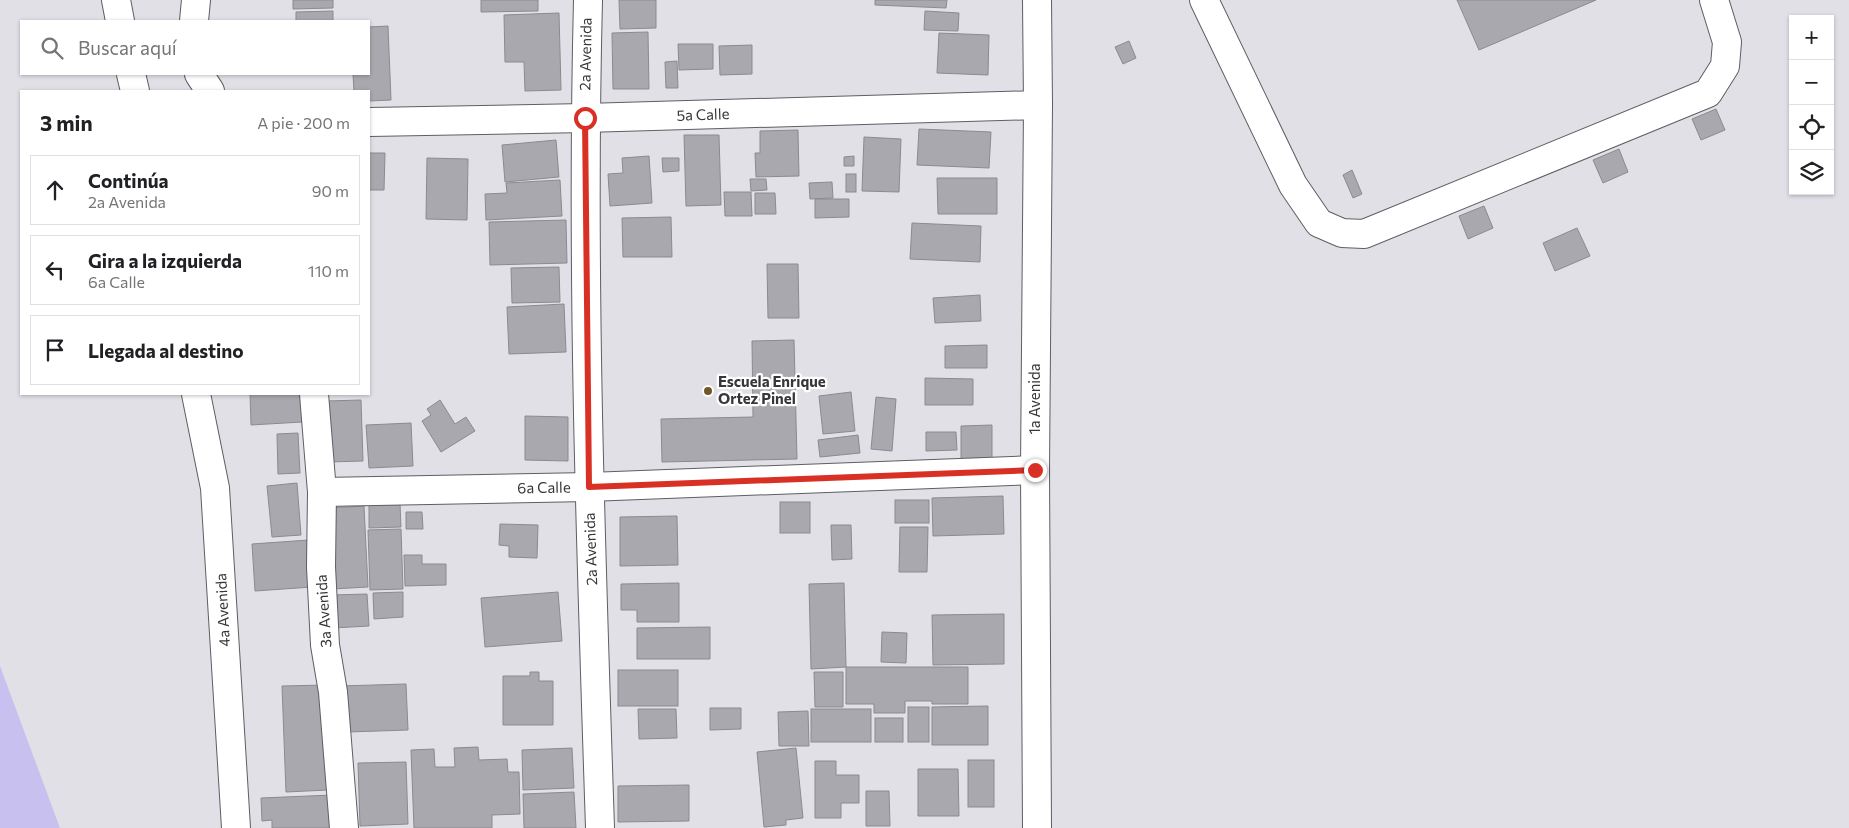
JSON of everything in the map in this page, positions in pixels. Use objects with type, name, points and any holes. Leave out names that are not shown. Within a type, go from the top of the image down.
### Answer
[{"type":"street","points":[[116,0],[120,20]]},
{"type":"street","points":[[194,20],[196,0]]},
{"type":"street","name":"2a Avenida","points":[[588,0],[585,118],[589,487],[600,828]]},
{"type":"street","name":"1a Avenida","points":[[1037,0],[1035,470],[1037,828]]},
{"type":"street","points":[[1204,0],[1293,185],[1319,223],[1342,233],[1364,234],[1708,93],[1725,66],[1727,42],[1714,0]]},
{"type":"street","points":[[131,75],[135,90]]},
{"type":"street","points":[[200,75],[209,90]]},
{"type":"street","name":"5a Calle","points":[[370,122],[1038,105]]},
{"type":"street","name":"4a Avenida","points":[[196,395],[215,488],[236,828]]},
{"type":"street","name":"3a Avenida","points":[[314,395],[322,492],[321,567],[326,644],[333,692],[344,828]]},
{"type":"street","name":"6a Calle","points":[[322,492],[589,487],[1035,470]]},
{"type":"shaded area","points":[[0,666],[60,828],[0,828]]},
{"type":"building","points":[[293,0],[333,0],[333,8],[293,9]]},
{"type":"building","points":[[481,0],[538,0],[538,11],[481,12]]},
{"type":"building","points":[[619,0],[656,0],[656,28],[620,29]]},
{"type":"building","points":[[875,0],[947,0],[946,8],[875,5]]},
{"type":"building","points":[[1457,0],[1596,0],[1479,50]]},
{"type":"building","points":[[333,11],[333,20],[296,20],[296,12]]},
{"type":"building","points":[[925,11],[959,13],[958,31],[924,30]]},
{"type":"building","points":[[559,13],[561,90],[525,91],[524,62],[505,62],[504,15]]},
{"type":"building","points":[[388,26],[391,100],[370,101],[370,90],[354,90],[353,75],[370,75],[370,27]]},
{"type":"building","points":[[648,32],[649,89],[613,89],[612,33]]},
{"type":"building","points":[[939,33],[989,35],[988,75],[937,73]]},
{"type":"building","points":[[1129,41],[1136,58],[1123,64],[1115,47]]},
{"type":"building","points":[[678,44],[713,44],[713,69],[679,70]]},
{"type":"building","points":[[752,45],[752,74],[720,75],[719,46]]},
{"type":"building","points":[[677,61],[678,88],[666,88],[665,62]]},
{"type":"building","points":[[1716,109],[1725,130],[1701,140],[1692,119]]},
{"type":"building","points":[[919,129],[991,132],[989,168],[917,165]]},
{"type":"building","points":[[798,130],[799,176],[756,177],[755,153],[760,153],[760,131]]},
{"type":"building","points":[[684,135],[719,135],[721,205],[686,206]]},
{"type":"building","points":[[864,137],[901,139],[899,192],[862,191]]},
{"type":"building","points":[[556,140],[559,177],[505,182],[502,145]]},
{"type":"building","points":[[1619,149],[1628,172],[1603,183],[1593,160]]},
{"type":"building","points":[[370,153],[385,153],[384,190],[370,190]]},
{"type":"building","points":[[649,156],[652,203],[610,206],[608,174],[623,173],[622,158]]},
{"type":"building","points":[[854,156],[854,166],[844,166],[844,157]]},
{"type":"building","points":[[427,158],[468,159],[467,220],[426,219]]},
{"type":"building","points":[[662,158],[679,158],[679,171],[663,172]]},
{"type":"building","points":[[1352,170],[1362,194],[1353,198],[1343,175]]},
{"type":"building","points":[[846,174],[856,174],[856,192],[846,192]]},
{"type":"building","points":[[937,178],[997,178],[997,214],[938,214]]},
{"type":"building","points":[[750,179],[766,179],[767,190],[751,191]]},
{"type":"building","points":[[560,180],[562,216],[486,220],[485,194],[507,193],[506,183]]},
{"type":"building","points":[[832,182],[833,198],[810,199],[809,183]]},
{"type":"building","points":[[724,192],[751,192],[752,216],[725,216]]},
{"type":"building","points":[[755,193],[775,193],[776,214],[755,214]]},
{"type":"building","points":[[815,199],[849,199],[849,217],[815,218]]},
{"type":"building","points":[[1484,206],[1493,228],[1468,239],[1459,216]]},
{"type":"building","points":[[671,217],[672,257],[623,257],[622,218]]},
{"type":"building","points":[[566,220],[567,263],[490,265],[489,222]]},
{"type":"building","points":[[912,223],[981,226],[980,262],[910,259]]},
{"type":"building","points":[[1577,228],[1590,256],[1555,271],[1543,243]]},
{"type":"building","points":[[767,264],[798,264],[799,318],[768,318]]},
{"type":"building","points":[[559,267],[560,302],[512,303],[511,268]]},
{"type":"building","points":[[980,295],[981,321],[935,323],[933,298]]},
{"type":"building","points":[[564,304],[566,352],[509,354],[507,307]]},
{"type":"building","points":[[794,340],[797,459],[662,462],[661,419],[753,417],[752,341]]},
{"type":"building","points":[[987,345],[987,368],[945,368],[945,346]]},
{"type":"building","points":[[925,378],[973,379],[973,405],[925,405]]},
{"type":"building","points":[[851,392],[855,431],[823,434],[819,396]]},
{"type":"building","points":[[250,395],[301,395],[302,422],[251,425]]},
{"type":"building","points":[[876,397],[896,399],[892,451],[871,449]]},
{"type":"building","points":[[361,400],[363,461],[328,462],[326,401]]},
{"type":"building","points":[[440,400],[455,424],[466,417],[475,431],[441,452],[422,421],[431,415],[427,409]]},
{"type":"building","points":[[525,416],[568,417],[568,461],[525,460]]},
{"type":"building","points":[[411,423],[413,466],[369,468],[366,425]]},
{"type":"building","points":[[992,425],[992,459],[961,459],[961,426]]},
{"type":"building","points":[[926,432],[956,432],[957,450],[926,451]]},
{"type":"building","points":[[298,433],[300,473],[278,474],[277,434]]},
{"type":"building","points":[[858,435],[860,453],[820,457],[818,440]]},
{"type":"building","points":[[297,483],[301,535],[272,537],[267,486]]},
{"type":"building","points":[[1003,496],[1004,534],[933,536],[932,498]]},
{"type":"building","points":[[895,500],[929,500],[929,523],[895,523]]},
{"type":"building","points":[[780,502],[810,502],[810,533],[780,533]]},
{"type":"building","points":[[400,503],[401,527],[369,528],[369,504]]},
{"type":"building","points":[[364,506],[368,587],[332,589],[328,508]]},
{"type":"building","points":[[406,512],[422,512],[423,529],[406,529]]},
{"type":"building","points":[[677,516],[678,565],[620,566],[620,517]]},
{"type":"building","points":[[500,524],[538,525],[537,558],[509,557],[509,546],[499,545]]},
{"type":"building","points":[[831,525],[851,525],[852,559],[832,560]]},
{"type":"building","points":[[900,527],[928,527],[927,572],[899,572]]},
{"type":"building","points":[[401,529],[403,589],[370,590],[368,530]]},
{"type":"building","points":[[309,540],[312,587],[255,591],[252,544]]},
{"type":"building","points":[[404,555],[422,555],[422,564],[446,564],[446,585],[405,586]]},
{"type":"building","points":[[679,583],[679,622],[637,622],[637,610],[621,610],[621,584]]},
{"type":"building","points":[[844,583],[846,667],[811,669],[809,584]]},
{"type":"building","points":[[403,592],[403,617],[374,619],[373,593]]},
{"type":"building","points":[[558,592],[562,641],[485,647],[481,598]]},
{"type":"building","points":[[367,594],[369,626],[333,628],[332,595]]},
{"type":"building","points":[[1004,614],[1004,664],[933,665],[932,615]]},
{"type":"building","points":[[710,627],[710,659],[637,659],[637,628]]},
{"type":"building","points":[[882,632],[907,633],[906,663],[881,662]]},
{"type":"building","points":[[846,667],[968,667],[968,704],[932,704],[932,701],[905,701],[905,713],[874,713],[874,704],[846,704]]},
{"type":"building","points":[[618,670],[678,670],[678,706],[618,706]]},
{"type":"building","points":[[530,672],[539,672],[539,681],[553,681],[553,725],[503,725],[503,676],[530,676]]},
{"type":"building","points":[[814,672],[843,672],[843,707],[815,707]]},
{"type":"building","points":[[406,684],[408,730],[348,732],[340,686]]},
{"type":"building","points":[[325,685],[328,790],[286,792],[282,686]]},
{"type":"building","points":[[988,706],[988,745],[932,745],[932,707]]},
{"type":"building","points":[[908,707],[929,707],[929,742],[908,742]]},
{"type":"building","points":[[710,708],[741,708],[741,729],[710,730]]},
{"type":"building","points":[[638,709],[676,709],[677,738],[639,739]]},
{"type":"building","points":[[811,709],[871,709],[871,742],[811,742]]},
{"type":"building","points":[[808,711],[809,746],[779,746],[778,712]]},
{"type":"building","points":[[875,718],[903,718],[903,742],[875,742]]},
{"type":"building","points":[[478,747],[479,760],[507,759],[508,772],[519,772],[520,814],[492,815],[492,828],[414,828],[411,750],[434,749],[435,767],[455,767],[454,748]]},
{"type":"building","points":[[572,748],[574,788],[523,790],[522,750]]},
{"type":"building","points":[[796,748],[803,818],[786,820],[786,825],[764,827],[757,752]]},
{"type":"building","points":[[968,760],[994,760],[994,807],[968,807]]},
{"type":"building","points":[[815,761],[836,761],[836,775],[859,775],[859,803],[841,803],[841,818],[815,818]]},
{"type":"building","points":[[406,762],[408,824],[360,826],[358,763]]},
{"type":"building","points":[[918,769],[958,769],[959,816],[918,816]]},
{"type":"building","points":[[689,785],[689,821],[618,822],[618,786]]},
{"type":"building","points":[[866,791],[889,791],[890,826],[866,826]]},
{"type":"building","points":[[574,792],[576,828],[524,828],[523,794]]},
{"type":"building","points":[[332,795],[334,828],[272,828],[272,820],[262,821],[261,798]]},
{"type":"place","name":"Escuela Enrique Ortez Pinel","points":[[708,391]]},
{"type":"route","points":[[585,118],[589,487],[1035,470]]}]
